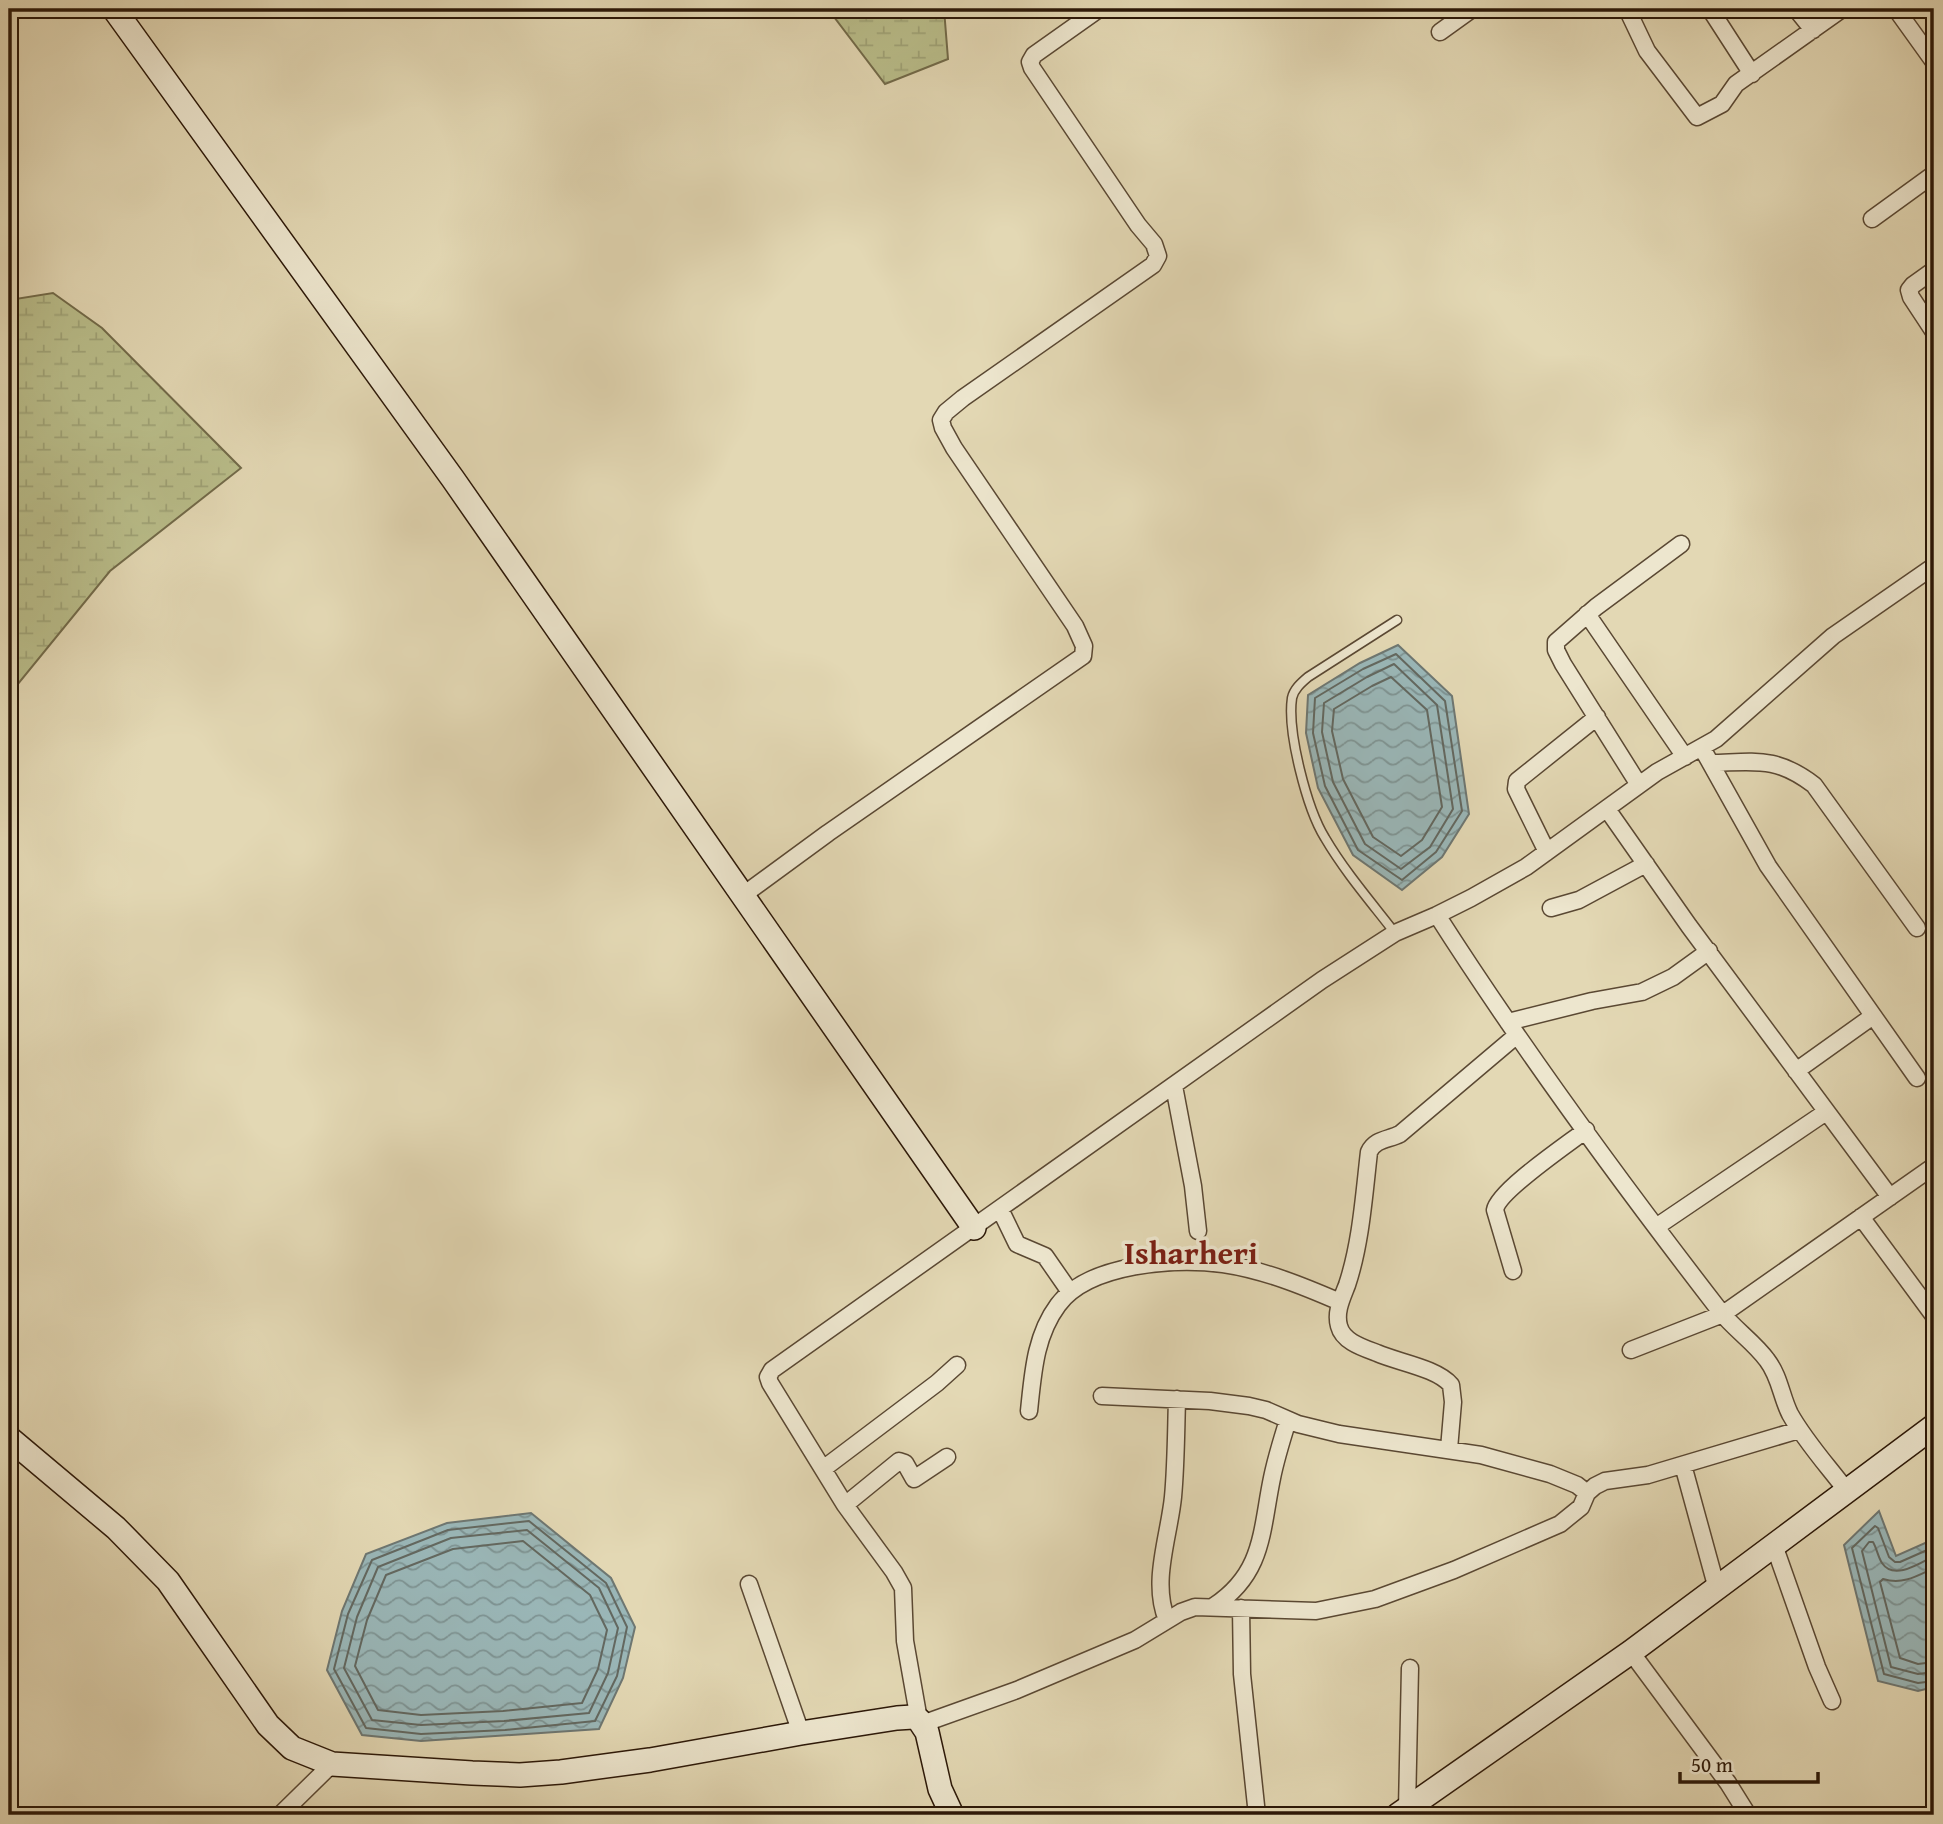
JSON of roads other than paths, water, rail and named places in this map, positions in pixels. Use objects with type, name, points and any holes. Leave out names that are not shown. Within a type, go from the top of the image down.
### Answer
[{"type":"street","points":[[114,9],[453,479],[974,1228]]},
{"type":"street","points":[[742,896],[1083,656],[1084,646],[1075,626],[954,448],[941,420],[946,412],[963,398],[1153,265],[1158,256],[1154,244],[1112,187],[1030,62],[1034,55],[1099,9]]},
{"type":"street","points":[[1440,32],[1472,9]]},
{"type":"street","points":[[1627,9],[1647,51],[1697,117],[1722,104],[1736,84],[1842,9]]},
{"type":"street","points":[[1710,9],[1752,74]]},
{"type":"street","points":[[1796,9],[1813,30]]},
{"type":"street","points":[[1896,9],[1934,62]]},
{"type":"street","points":[[1872,219],[1934,174]]},
{"type":"street","points":[[1934,270],[1909,290],[1911,298],[1934,332]]},
{"type":"street","points":[[1639,785],[1556,650],[1556,642],[1587,614],[1681,544]]},
{"type":"street","points":[[920,1722],[905,1641],[903,1588],[845,1506],[770,1384],[768,1377],[772,1370],[1322,980],[1395,933],[1493,886],[1547,852],[1657,772],[1716,739],[1833,636],[1934,566]]},
{"type":"street","points":[[1587,614],[1685,757]]},
{"type":"street","points":[[1547,852],[1516,789],[1517,781],[1597,717]]},
{"type":"street","points":[[1702,748],[1768,866],[1917,1078]]},
{"type":"street","points":[[1711,763],[1766,762],[1782,765],[1814,785],[1917,928]]},
{"type":"street","points":[[1607,808],[1890,1197]]},
{"type":"street","points":[[1552,908],[1588,896],[1646,864]]},
{"type":"street","points":[[1437,915],[1513,1029],[1656,1227],[1723,1314],[1768,1361],[1782,1388],[1784,1403],[1799,1430],[1846,1490]]},
{"type":"street","points":[[1449,1449],[1453,1402],[1451,1385],[1438,1375],[1391,1359],[1345,1337],[1339,1328],[1340,1302],[1353,1259],[1372,1146],[1400,1134],[1513,1029],[1592,1001],[1642,992],[1673,977],[1709,951]]},
{"type":"street","points":[[1796,1071],[1872,1016]]},
{"type":"street","points":[[1174,1086],[1193,1186],[1198,1231]]},
{"type":"street","points":[[1656,1227],[1826,1112]]},
{"type":"street","points":[[1513,1271],[1495,1210],[1496,1204],[1517,1183],[1586,1130]]},
{"type":"street","points":[[1631,1350],[1723,1314],[1934,1166]]},
{"type":"street","points":[[1000,1209],[1017,1244],[1045,1256],[1070,1292]]},
{"type":"street","points":[[1861,1217],[1934,1316]]},
{"type":"street","points":[[1029,1411],[1035,1356],[1045,1326],[1059,1303],[1070,1292],[1105,1274],[1142,1265],[1223,1264],[1301,1284],[1340,1302]]},
{"type":"street","points":[[823,1469],[957,1365]]},
{"type":"street","points":[[1102,1396],[1237,1403],[1339,1434],[1481,1455],[1550,1474],[1577,1485],[1587,1493]]},
{"type":"street","points":[[1167,1620],[1162,1609],[1159,1585],[1175,1475],[1177,1399]]},
{"type":"street","points":[[1214,1606],[1232,1594],[1253,1563],[1262,1536],[1272,1475],[1288,1420]]},
{"type":"street","points":[[1402,1812],[1717,1590],[1934,1426]]},
{"type":"street","points":[[920,1722],[1017,1690],[1135,1640],[1167,1620],[1195,1607],[1316,1611],[1375,1600],[1454,1570],[1560,1524],[1581,1507],[1587,1493],[1595,1486],[1648,1475],[1799,1430]]},
{"type":"street","points":[[9,1438],[117,1528],[168,1581],[268,1725],[292,1748],[332,1764],[520,1775],[650,1760],[800,1733],[913,1717],[927,1732],[940,1788],[952,1815]]},
{"type":"street","points":[[845,1506],[899,1461],[905,1463],[914,1479],[947,1457]]},
{"type":"street","points":[[1683,1465],[1717,1590]]},
{"type":"street","points":[[1774,1545],[1817,1667],[1832,1701]]},
{"type":"street","points":[[749,1584],[800,1733]]},
{"type":"street","points":[[1241,1608],[1242,1674],[1257,1815]]},
{"type":"street","points":[[1631,1652],[1728,1783],[1748,1815]]},
{"type":"street","points":[[1402,1812],[1410,1668]]},
{"type":"street","points":[[280,1815],[332,1764]]},
{"type":"lane","points":[[1395,933],[1323,836],[1304,788],[1293,736],[1292,698],[1297,687],[1308,677],[1397,620]]},
{"type":"water","points":[[1398,645],[1452,696],[1469,814],[1442,857],[1402,890],[1353,855],[1318,788],[1306,733],[1308,695],[1360,663]]},
{"type":"water","points":[[1879,1511],[1896,1556],[1934,1539],[1934,1687],[1918,1691],[1878,1681],[1844,1545]]},
{"type":"water","points":[[531,1513],[611,1578],[635,1627],[623,1678],[599,1729],[421,1741],[362,1735],[327,1670],[342,1611],[366,1554],[447,1523]]},
{"type":"district","name":"Isharheri","points":[[1191,1252]]}]
